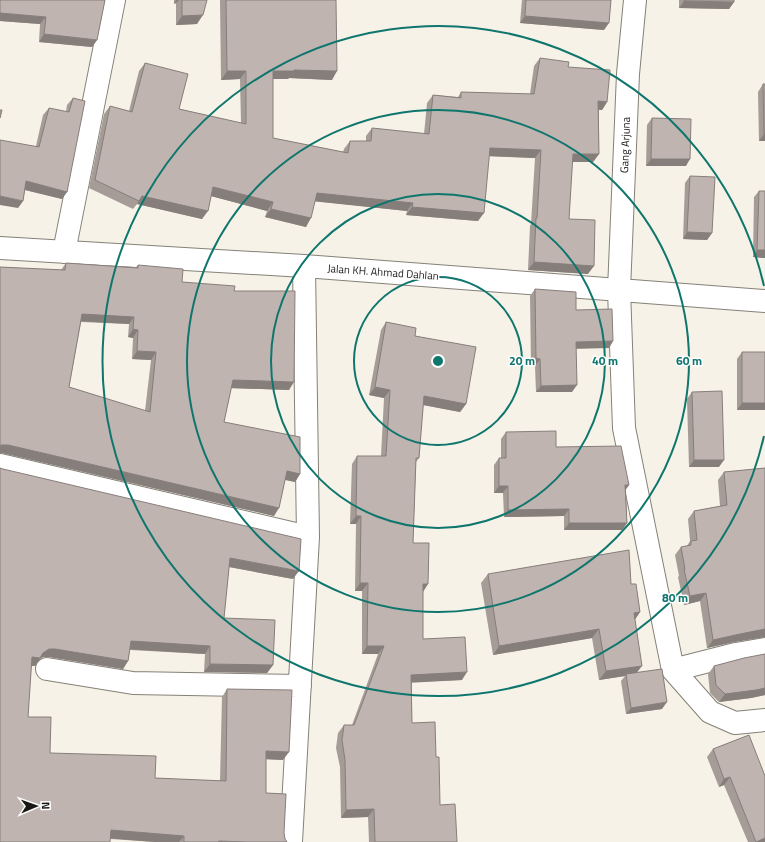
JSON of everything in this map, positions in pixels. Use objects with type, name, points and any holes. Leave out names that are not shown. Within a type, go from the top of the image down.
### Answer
[{"type":"street","points":[[64,252],[114,0]]},
{"type":"street","name":"Gang Arjuna","points":[[635,0],[628,74],[619,290],[624,428],[673,670]]},
{"type":"street","name":"Jalan KH. Ahmad Dahlan","points":[[0,248],[304,266],[765,301]]},
{"type":"street","points":[[291,842],[308,537],[304,266]]},
{"type":"street","points":[[0,465],[308,537]]},
{"type":"street","points":[[765,649],[736,654],[673,670],[710,712],[735,723],[765,720]]},
{"type":"street","points":[[47,670],[133,683],[300,686]]},
{"type":"building","points":[[0,0],[105,0],[97,40],[44,34],[46,17],[0,13]]},
{"type":"building","points":[[182,0],[207,0],[203,15],[182,16]]},
{"type":"building","points":[[226,0],[336,0],[337,71],[273,71],[273,138],[348,153],[350,141],[371,141],[372,128],[429,134],[433,95],[461,98],[461,92],[534,94],[540,58],[569,62],[568,67],[610,70],[607,102],[598,101],[599,154],[573,154],[569,219],[595,220],[594,266],[534,262],[541,150],[490,148],[484,213],[412,207],[413,203],[317,193],[311,218],[271,209],[273,202],[213,187],[208,211],[142,196],[139,201],[95,180],[110,106],[132,112],[145,63],[188,74],[179,109],[246,124],[246,71],[227,71]]},
{"type":"building","points":[[526,0],[611,0],[609,23],[525,16]]},
{"type":"building","points":[[734,0],[734,2],[684,1]]},
{"type":"building","points":[[763,84],[765,84],[765,134],[764,134]]},
{"type":"building","points":[[73,98],[85,101],[67,192],[26,181],[23,201],[0,196],[0,140],[39,147],[49,108],[69,112]]},
{"type":"building","points":[[652,118],[691,119],[690,159],[651,159]]},
{"type":"building","points":[[690,176],[715,177],[712,233],[687,232]]},
{"type":"building","points":[[759,191],[765,191],[765,250],[757,250]]},
{"type":"building","points":[[66,263],[138,268],[138,265],[183,269],[182,282],[235,286],[234,291],[295,291],[294,382],[233,380],[224,422],[300,437],[300,474],[287,471],[279,508],[8,445],[1,445],[0,447],[0,267],[65,270]],"holes":[[[82,314],[134,317],[133,329],[138,330],[137,351],[156,352],[150,412],[69,387]]]},
{"type":"building","points":[[535,289],[576,292],[576,310],[612,309],[613,341],[576,342],[577,385],[541,386],[540,359],[536,358]]},
{"type":"building","points":[[386,322],[416,328],[415,336],[476,347],[466,404],[424,396],[419,458],[416,458],[413,543],[429,543],[428,584],[423,584],[423,639],[465,637],[467,672],[411,675],[412,723],[435,722],[436,757],[439,757],[440,805],[455,804],[457,842],[375,842],[374,809],[346,810],[345,760],[342,740],[344,725],[354,725],[384,646],[367,646],[368,583],[360,583],[361,516],[356,516],[357,456],[386,456],[390,390],[375,387]]},
{"type":"building","points":[[742,352],[765,352],[765,403],[742,403]]},
{"type":"building","points":[[722,391],[724,460],[694,460],[692,392]]},
{"type":"building","points":[[556,431],[556,447],[621,446],[629,485],[625,485],[627,523],[569,523],[569,509],[508,510],[508,486],[499,486],[499,458],[506,458],[506,432]]},
{"type":"building","points":[[0,468],[301,539],[299,571],[230,558],[224,618],[275,620],[273,665],[210,664],[210,646],[131,641],[128,661],[49,649],[43,653],[40,658],[32,657],[28,717],[51,717],[50,753],[156,756],[155,778],[226,781],[227,689],[292,690],[289,752],[266,751],[266,793],[286,794],[284,833],[287,842],[184,842],[184,836],[111,830],[110,842],[0,842]]},
{"type":"building","points":[[765,468],[765,629],[713,640],[706,593],[690,596],[681,547],[691,545],[691,541],[697,540],[694,511],[727,505],[724,472]]},
{"type":"building","points":[[629,550],[631,584],[636,584],[640,612],[634,613],[642,666],[606,671],[599,629],[499,646],[488,574]]},
{"type":"building","points":[[765,654],[765,688],[725,694],[716,685],[714,666]]},
{"type":"building","points":[[662,669],[667,702],[631,708],[626,674]]},
{"type":"building","points":[[749,735],[765,776],[765,838],[756,842],[730,777],[724,779],[713,749]]}]
